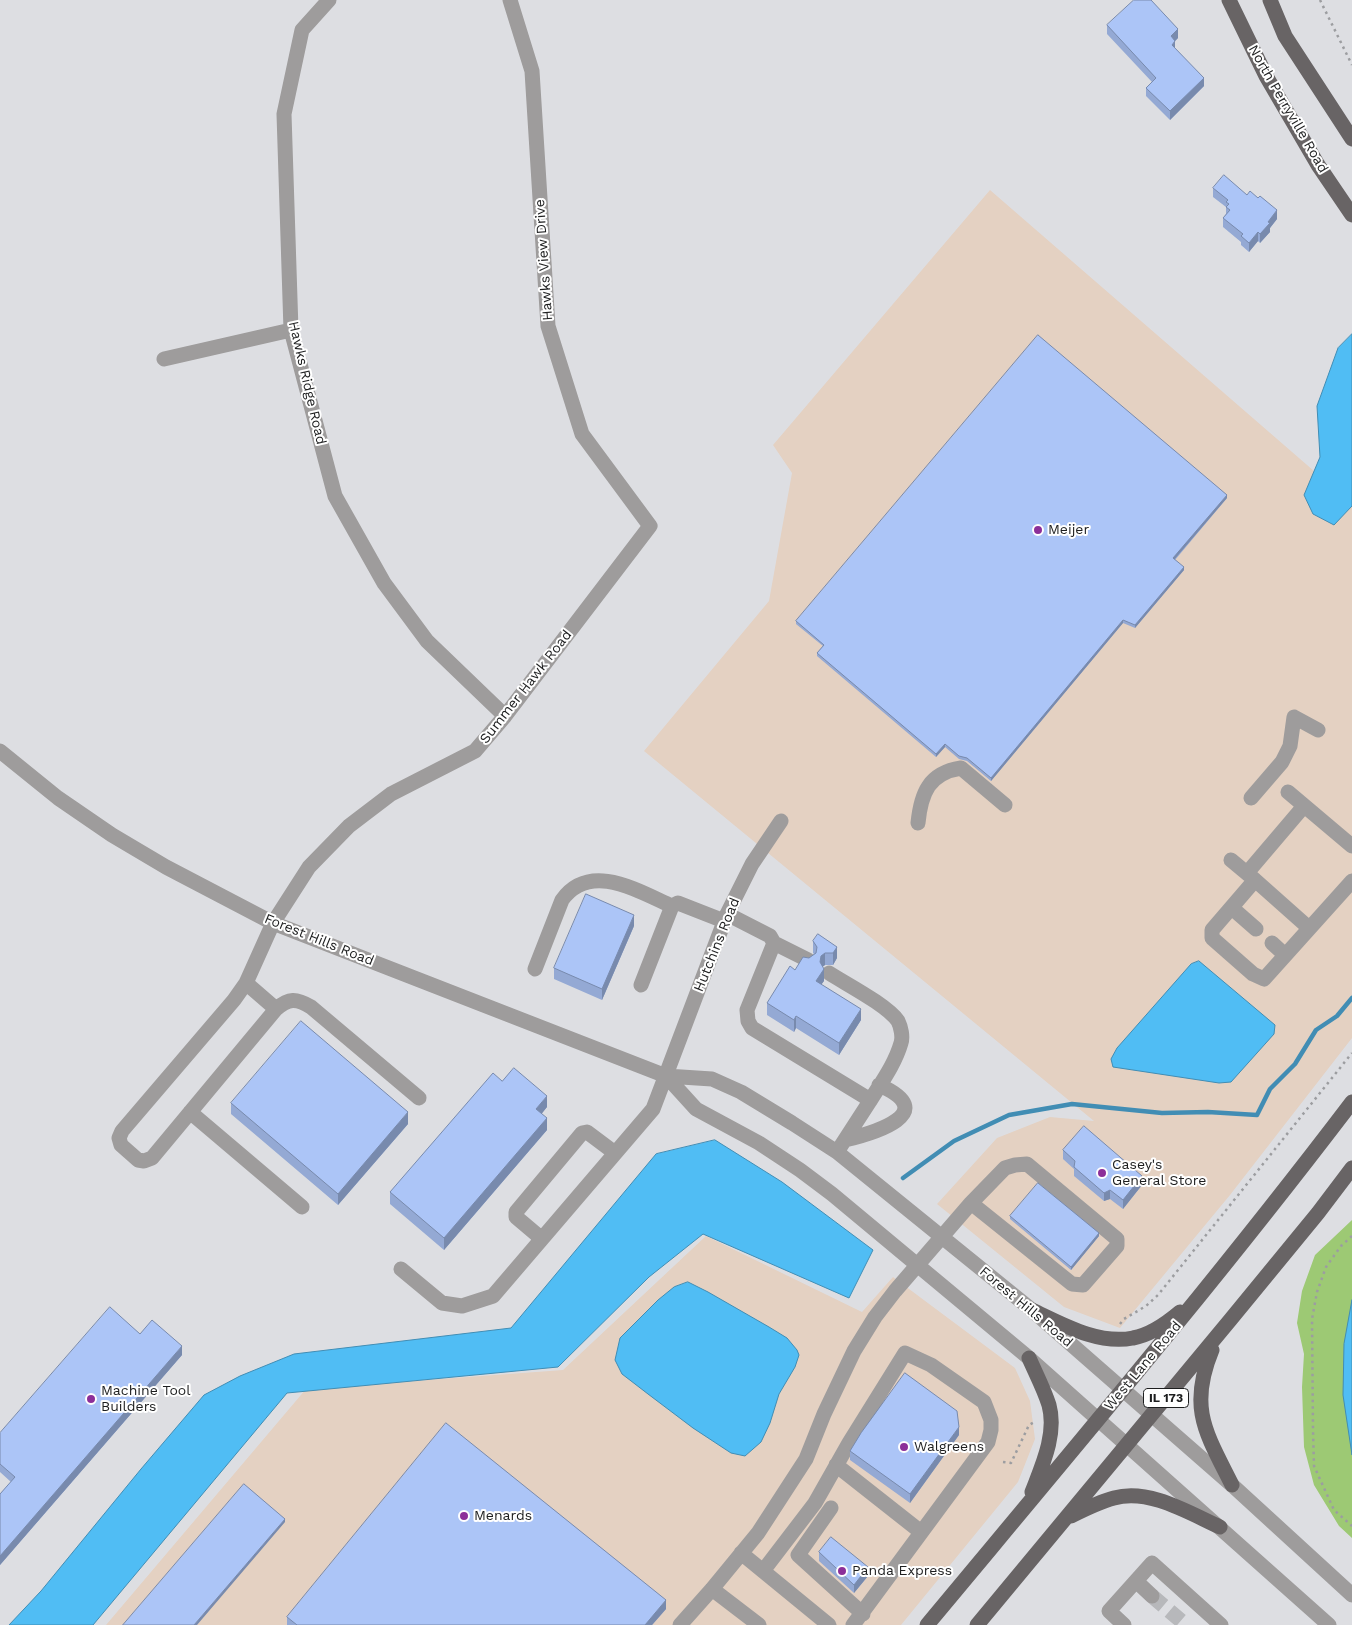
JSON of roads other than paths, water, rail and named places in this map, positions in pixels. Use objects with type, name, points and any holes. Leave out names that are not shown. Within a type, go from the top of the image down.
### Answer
[{"type":"main road","name":"North Perryville Road","points":[[1229,0],[1271,85],[1318,165],[1352,215]]},
{"type":"main road","points":[[1270,0],[1285,36],[1352,139]]},
{"type":"main road","name":"West Lane Road","points":[[927,1625],[1203,1294],[1352,1102]]},
{"type":"main road","name":"IL 173","points":[[977,1625],[1231,1320],[1352,1168]]},
{"type":"main road","points":[[1032,1310],[1086,1333],[1105,1338],[1133,1338],[1150,1332],[1172,1319],[1203,1294]]},
{"type":"main road","points":[[1231,1320],[1213,1347],[1204,1368],[1200,1392],[1201,1414],[1206,1432],[1232,1485]]},
{"type":"main road","points":[[1028,1503],[1050,1440],[1051,1420],[1050,1407],[1029,1358]]},
{"type":"main road","points":[[1067,1518],[1115,1498],[1131,1496],[1146,1497],[1169,1504],[1220,1527]]},
{"type":"street","name":"Hawks Ridge Road","points":[[329,0],[302,30],[284,114],[291,330],[335,496],[384,582],[427,641],[505,716]]},
{"type":"street","name":"Hawks View Drive","points":[[510,0],[532,71],[548,326],[582,434],[650,526]]},
{"type":"street","points":[[164,359],[291,330]]},
{"type":"street","name":"Summer Hawk Road","points":[[190,1112],[152,1158],[144,1161],[138,1160],[121,1145],[119,1138],[122,1132],[234,1000],[246,983],[273,923],[309,867],[349,826],[390,794],[475,751],[505,716],[650,526]]},
{"type":"street","points":[[1251,798],[1282,762],[1290,746],[1294,717],[1318,730]]},
{"type":"street","name":"Forest Hills Road","points":[[0,751],[58,798],[112,835],[166,867],[273,923],[666,1076],[712,1079],[741,1092],[785,1118],[841,1146],[941,1238],[1032,1310],[1232,1485],[1352,1595]]},
{"type":"street","points":[[918,823],[922,796],[939,776],[949,770],[961,768],[1005,805]]},
{"type":"street","points":[[1288,792],[1352,846]]},
{"type":"street","points":[[1304,806],[1251,877],[1232,908],[1212,930],[1212,938],[1253,974],[1264,979],[1352,881]]},
{"type":"street","name":"Hutchins Road","points":[[401,1269],[442,1303],[462,1306],[493,1296],[653,1109],[726,918],[752,864],[781,821]]},
{"type":"street","points":[[1231,860],[1309,928]]},
{"type":"street","points":[[535,969],[562,900],[569,891],[582,883],[596,880],[624,886],[672,906]]},
{"type":"street","points":[[641,984],[672,906],[678,903],[726,918],[770,936],[774,943],[808,960]]},
{"type":"street","points":[[1232,908],[1256,929]]},
{"type":"street","points":[[774,943],[748,1010],[748,1021],[752,1028],[870,1101]]},
{"type":"street","points":[[1272,943],[1285,955]]},
{"type":"street","points":[[829,973],[884,1008],[898,1021],[902,1042],[870,1101],[841,1146]]},
{"type":"street","points":[[246,983],[276,1010]]},
{"type":"street","points":[[302,1207],[190,1112],[276,1010],[285,1002],[294,1000],[303,1002],[419,1098]]},
{"type":"street","name":"Forest Hills Road","points":[[666,1076],[696,1109],[759,1143],[832,1194],[1029,1358],[1329,1625]]},
{"type":"street","points":[[841,1146],[893,1125],[901,1117],[904,1107],[901,1098],[894,1092],[879,1085]]},
{"type":"street","points":[[542,1239],[516,1217],[516,1212],[582,1133],[587,1132],[615,1153]]},
{"type":"street","points":[[680,1625],[758,1533],[806,1459],[824,1414],[854,1351],[876,1317],[971,1203],[1005,1168],[1028,1164],[1117,1239],[1117,1246],[1083,1286],[1072,1284],[971,1203]]},
{"type":"street","points":[[763,1571],[816,1503],[836,1465],[905,1352],[931,1365],[984,1402],[989,1412],[991,1430],[988,1442],[858,1619],[798,1555],[831,1508]]},
{"type":"street","points":[[836,1465],[921,1532]]},
{"type":"street","points":[[741,1553],[830,1625]]},
{"type":"street","points":[[1124,1625],[1109,1611],[1152,1563],[1220,1625]]},
{"type":"street","points":[[1136,1581],[1152,1596]]},
{"type":"street","points":[[712,1589],[759,1625]]},
{"type":"water","points":[[1352,334],[1352,506],[1334,525],[1313,514],[1304,495],[1320,457],[1317,406],[1338,348]]},
{"type":"water","points":[[1199,961],[1275,1025],[1274,1034],[1231,1082],[1219,1083],[1113,1067],[1111,1059],[1117,1048],[1191,964]]},
{"type":"water","points":[[715,1140],[782,1182],[873,1250],[849,1298],[703,1234],[649,1277],[558,1367],[287,1393],[93,1625],[9,1625],[41,1591],[204,1395],[240,1376],[294,1354],[511,1328],[656,1154]]},
{"type":"water","points":[[688,1282],[787,1338],[799,1355],[795,1367],[779,1394],[770,1423],[761,1442],[745,1456],[731,1453],[693,1428],[622,1374],[615,1360],[620,1338],[658,1300],[674,1287]]},
{"type":"water","points":[[1352,1300],[1352,1455],[1343,1395],[1344,1344]]},
{"type":"waterway","points":[[903,1178],[954,1141],[1009,1115],[1072,1104],[1162,1113],[1208,1112],[1257,1115],[1270,1089],[1295,1064],[1316,1030],[1337,1016],[1352,998]]},
{"type":"tunnel","points":[[1152,1596],[1186,1625]]},
{"type":"place","name":"Meijer","points":[[1038,530]]},
{"type":"place","name":"Casey's General Store","points":[[1102,1173]]},
{"type":"place","name":"Machine Tool Builders","points":[[91,1399]]},
{"type":"place","name":"Walgreens","points":[[904,1447]]},
{"type":"place","name":"Menards","points":[[464,1516]]},
{"type":"place","name":"Panda Express","points":[[842,1571]]}]
